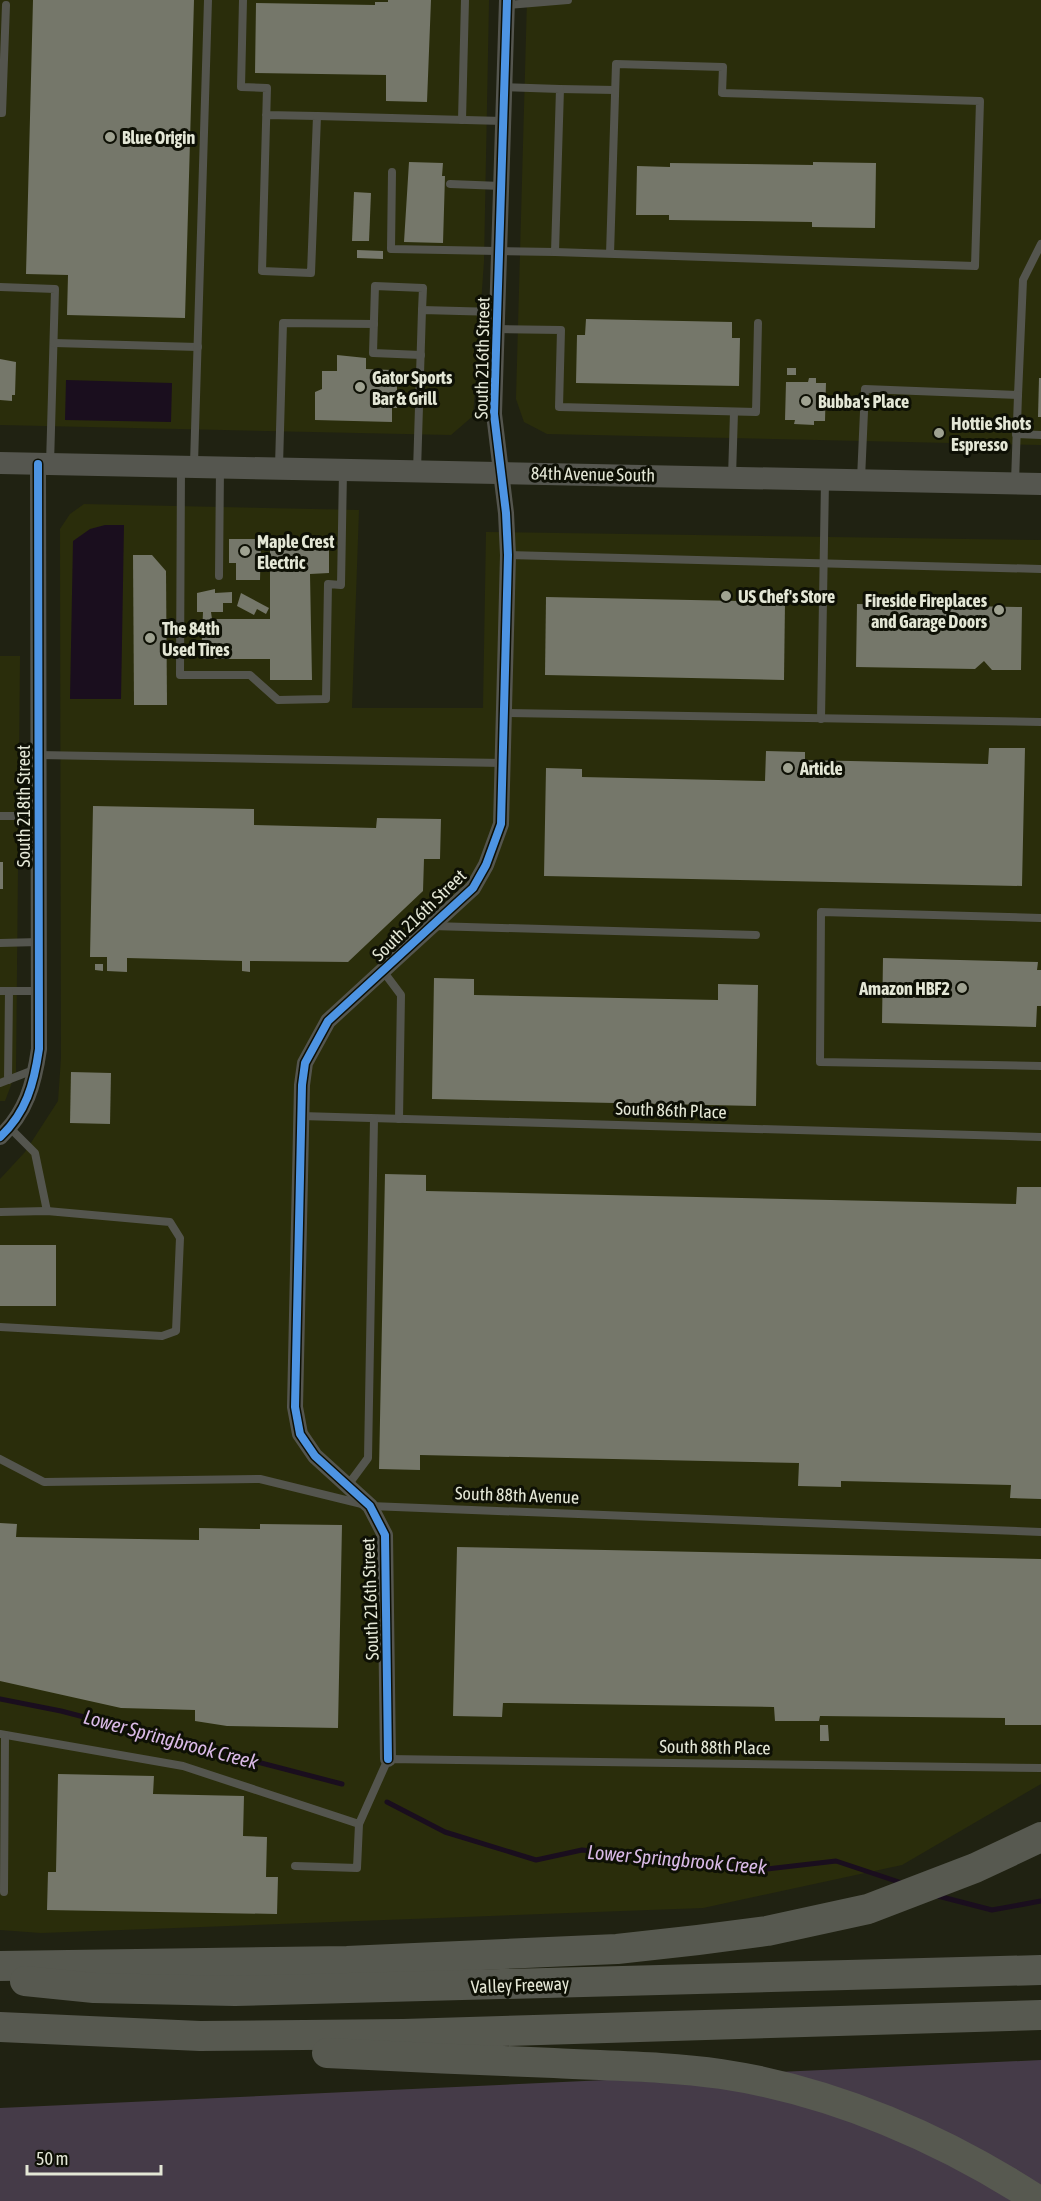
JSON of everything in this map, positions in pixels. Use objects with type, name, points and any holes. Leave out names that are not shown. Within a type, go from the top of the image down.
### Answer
[{"type":"highway","points":[[0,1966],[347,1961],[617,1949],[767,1931],[868,1909],[975,1868],[1041,1837]]},
{"type":"highway","name":"Valley Freeway","points":[[0,1979],[94,1988],[235,1991],[1041,1970]]},
{"type":"highway","points":[[0,2026],[200,2036],[403,2034],[1041,2015]]},
{"type":"highway","points":[[200,2036],[325,2053],[611,2065],[722,2074],[803,2093],[904,2128],[982,2166],[1039,2201]]},
{"type":"main road","name":"84th Avenue South","points":[[0,463],[1041,484]]},
{"type":"street","name":"South 216th Street","points":[[388,1759],[385,1535],[370,1506],[315,1456],[300,1434],[295,1407],[301,1116],[305,1063],[313,1044],[328,1021],[473,888],[486,865],[501,824],[508,555],[506,513],[499,473],[494,414],[507,2]]},
{"type":"street","name":"South 218th Street","points":[[5,1132],[25,1106],[36,1069],[39,991],[38,755],[44,464]]},
{"type":"lane","points":[[208,0],[198,347],[187,467],[180,675],[250,675],[278,700],[326,699],[328,584],[341,585],[343,470]]},
{"type":"lane","points":[[243,0],[241,87],[267,88],[262,271],[311,273],[317,116]]},
{"type":"lane","points":[[462,120],[465,0]]},
{"type":"lane","points":[[507,2],[568,0]]},
{"type":"lane","points":[[0,112],[2,112],[6,5]]},
{"type":"lane","points":[[392,172],[391,249],[499,250],[610,254],[975,266],[980,101],[722,93],[723,67],[616,64],[610,254]]},
{"type":"lane","points":[[504,87],[615,90]]},
{"type":"lane","points":[[555,252],[560,88]]},
{"type":"lane","points":[[266,115],[503,121]]},
{"type":"lane","points":[[450,184],[501,186]]},
{"type":"lane","points":[[1015,484],[1023,280],[1041,244]]},
{"type":"lane","points":[[417,472],[421,355],[422,310],[423,288],[375,286],[373,353],[421,355]]},
{"type":"lane","points":[[0,287],[55,289],[54,343],[44,464]]},
{"type":"lane","points":[[422,310],[561,330],[559,407],[756,412],[758,323]]},
{"type":"lane","points":[[279,469],[283,323],[374,324]]},
{"type":"lane","points":[[54,343],[198,347]]},
{"type":"lane","points":[[861,481],[864,389],[1018,395]]},
{"type":"lane","points":[[732,477],[734,412]]},
{"type":"lane","points":[[1016,434],[1041,435]]},
{"type":"lane","points":[[219,576],[220,468]]},
{"type":"lane","points":[[821,718],[825,480]]},
{"type":"lane","points":[[508,555],[1041,569]]},
{"type":"lane","points":[[505,713],[1041,722]]},
{"type":"lane","points":[[38,755],[503,763]]},
{"type":"lane","points":[[0,816],[38,816]]},
{"type":"lane","points":[[1041,918],[821,912],[820,1062],[1041,1066]]},
{"type":"lane","points":[[432,926],[756,935]]},
{"type":"lane","points":[[0,943],[39,942]]},
{"type":"lane","points":[[383,971],[401,995],[399,1119]]},
{"type":"lane","points":[[36,1069],[4,1082],[4,991],[39,991]]},
{"type":"lane","name":"South 86th Place","points":[[301,1116],[1041,1137]]},
{"type":"lane","points":[[348,1485],[368,1458],[374,1119]]},
{"type":"lane","points":[[5,1132],[35,1153],[47,1211]]},
{"type":"lane","points":[[0,1212],[47,1211],[170,1222],[180,1238],[176,1331],[162,1336],[0,1327]]},
{"type":"lane","name":"South 88th Avenue","points":[[0,1459],[44,1482],[261,1479],[370,1506],[1041,1532]]},
{"type":"lane","points":[[4,1892],[2,1735],[183,1766],[359,1824]]},
{"type":"lane","points":[[295,1866],[357,1869],[359,1824],[388,1759]]},
{"type":"lane","name":"South 88th Place","points":[[388,1759],[1041,1768]]},
{"type":"shaded area","points":[[0,0],[489,0],[484,261],[473,416],[451,435],[0,425]]},
{"type":"shaded area","points":[[527,0],[1041,0],[1041,445],[547,434],[524,422],[516,399]]},
{"type":"shaded area","points":[[66,380],[172,383],[171,422],[65,420]]},
{"type":"shaded area","points":[[84,504],[359,510],[352,708],[483,708],[486,532],[1041,540],[1041,1784],[902,1865],[703,1908],[41,1933],[0,1930],[0,1179],[25,1152],[58,1101],[61,1058],[60,529],[70,514]]},
{"type":"shaded area","points":[[105,525],[124,525],[121,699],[70,699],[73,541],[90,529]]},
{"type":"shaded area","points":[[0,656],[20,656],[16,1072],[5,1101],[0,1101]]},
{"type":"shaded area","points":[[1041,2060],[1041,2201],[0,2201],[0,2108]]},
{"type":"building","name":"Blue Origin","points":[[33,0],[194,0],[185,318],[67,315],[68,275],[26,274]]},
{"type":"building","points":[[388,0],[431,0],[427,102],[386,101],[386,75],[255,73],[256,3],[375,5],[375,2],[388,2]]},
{"type":"building","points":[[409,162],[443,163],[442,176],[445,176],[443,243],[404,242]]},
{"type":"building","points":[[813,162],[876,163],[875,228],[812,227],[812,222],[669,220],[669,215],[636,215],[637,166],[670,167],[670,163],[813,165]]},
{"type":"building","points":[[354,192],[371,193],[369,241],[352,241]]},
{"type":"building","points":[[357,250],[383,251],[383,259],[357,258]]},
{"type":"building","points":[[586,319],[732,322],[732,338],[740,338],[739,386],[576,383],[577,335],[585,335]]},
{"type":"building","name":"Gator Sports Bar & Grill","points":[[337,355],[366,358],[366,369],[392,370],[392,384],[397,384],[397,408],[392,408],[392,422],[315,420],[315,392],[322,389],[322,371],[337,371]]},
{"type":"building","points":[[0,359],[16,362],[15,395],[12,395],[12,401],[0,400]]},
{"type":"building","points":[[787,368],[796,368],[796,375],[787,375]]},
{"type":"building","name":"Bubba's Place","points":[[809,378],[816,378],[816,383],[826,383],[825,421],[814,421],[814,425],[794,424],[795,420],[785,420],[786,382],[808,382]]},
{"type":"building","points":[[1039,378],[1041,378],[1041,417],[1038,417]]},
{"type":"building","name":"Hottie Shots Espresso","points":[[934,429],[944,429],[944,437],[934,437]]},
{"type":"building","name":"Maple Crest Electric","points":[[229,539],[261,539],[260,580],[236,580],[236,563],[229,563]]},
{"type":"building","points":[[270,546],[329,546],[329,573],[310,574],[312,680],[270,680],[270,659],[201,659],[203,612],[197,612],[197,593],[215,589],[215,593],[232,592],[232,603],[223,603],[223,612],[211,612],[212,619],[270,619]]},
{"type":"building","name":"The 84th Used Tires","points":[[133,555],[152,555],[166,571],[167,705],[134,705]]},
{"type":"building","points":[[241,593],[269,608],[266,614],[257,609],[254,615],[237,606]]},
{"type":"building","points":[[546,597],[785,602],[784,680],[545,675]]},
{"type":"building","points":[[857,604],[1022,607],[1021,670],[992,670],[984,661],[975,669],[856,667]]},
{"type":"building","points":[[989,748],[1025,748],[1022,886],[544,876],[546,768],[582,769],[582,777],[765,781],[766,751],[805,752],[805,760],[988,764]]},
{"type":"building","points":[[93,806],[254,809],[254,825],[376,828],[377,818],[441,819],[440,859],[424,859],[423,891],[348,962],[250,961],[250,972],[242,971],[242,961],[127,958],[127,972],[107,971],[107,957],[90,957]]},
{"type":"building","points":[[0,862],[3,862],[3,889],[0,889]]},
{"type":"building","name":"Amazon HBF2","points":[[883,958],[1038,962],[1037,970],[1041,970],[1041,1006],[1037,1006],[1036,1027],[882,1023]]},
{"type":"building","points":[[95,964],[103,964],[103,971],[95,970]]},
{"type":"building","points":[[434,978],[474,979],[474,995],[718,1000],[718,984],[758,985],[756,1106],[432,1099]]},
{"type":"building","points":[[71,1072],[111,1073],[110,1124],[70,1123]]},
{"type":"building","points":[[385,1174],[426,1175],[426,1191],[1016,1204],[1017,1187],[1041,1187],[1041,1499],[1010,1498],[1011,1485],[841,1481],[841,1487],[798,1486],[799,1463],[420,1455],[420,1470],[379,1469]]},
{"type":"building","points":[[0,1245],[56,1245],[56,1306],[0,1306]]},
{"type":"building","points":[[0,1523],[17,1524],[16,1537],[199,1540],[199,1528],[260,1529],[260,1524],[342,1525],[338,1728],[227,1726],[195,1721],[195,1710],[121,1708],[0,1681]]},
{"type":"building","points":[[457,1547],[1041,1559],[1041,1725],[1005,1725],[1005,1718],[820,1716],[819,1721],[775,1721],[774,1707],[503,1703],[502,1717],[453,1716]]},
{"type":"building","points":[[820,1725],[828,1725],[829,1741],[820,1741]]},
{"type":"building","points":[[58,1774],[154,1776],[153,1794],[244,1796],[243,1836],[267,1837],[266,1877],[278,1877],[277,1914],[47,1910],[48,1872],[56,1872]]},
{"type":"waterway","name":"Lower Springbrook Creek","points":[[0,1699],[61,1711],[342,1784]]},
{"type":"waterway","name":"Lower Springbrook Creek","points":[[387,1802],[445,1832],[536,1860],[582,1850],[767,1869],[836,1861],[902,1883]]},
{"type":"waterway","name":"Lower Springbrook Creek","points":[[934,1895],[992,1910],[1041,1901]]},
{"type":"cycle path","points":[[388,1759],[385,1535],[370,1506],[315,1456],[300,1434],[295,1407],[302,1085],[305,1063],[328,1021],[473,888],[486,865],[501,824],[508,555],[506,513],[494,414],[507,0]]},
{"type":"cycle path","points":[[0,1137],[16,1118],[27,1097],[39,1049],[38,464]]},
{"type":"place","name":"Blue Origin","points":[[110,137]]},
{"type":"place","name":"Gator Sports Bar & Grill","points":[[360,387]]},
{"type":"place","name":"Bubba's Place","points":[[806,401]]},
{"type":"place","name":"Hottie Shots Espresso","points":[[939,433]]},
{"type":"place","name":"Maple Crest Electric","points":[[245,551]]},
{"type":"place","name":"US Chef's Store","points":[[726,596]]},
{"type":"place","name":"Fireside Fireplaces and Garage Doors","points":[[999,610]]},
{"type":"place","name":"The 84th Used Tires","points":[[150,638]]},
{"type":"place","name":"Article","points":[[788,768]]},
{"type":"place","name":"Amazon HBF2","points":[[962,988]]}]
